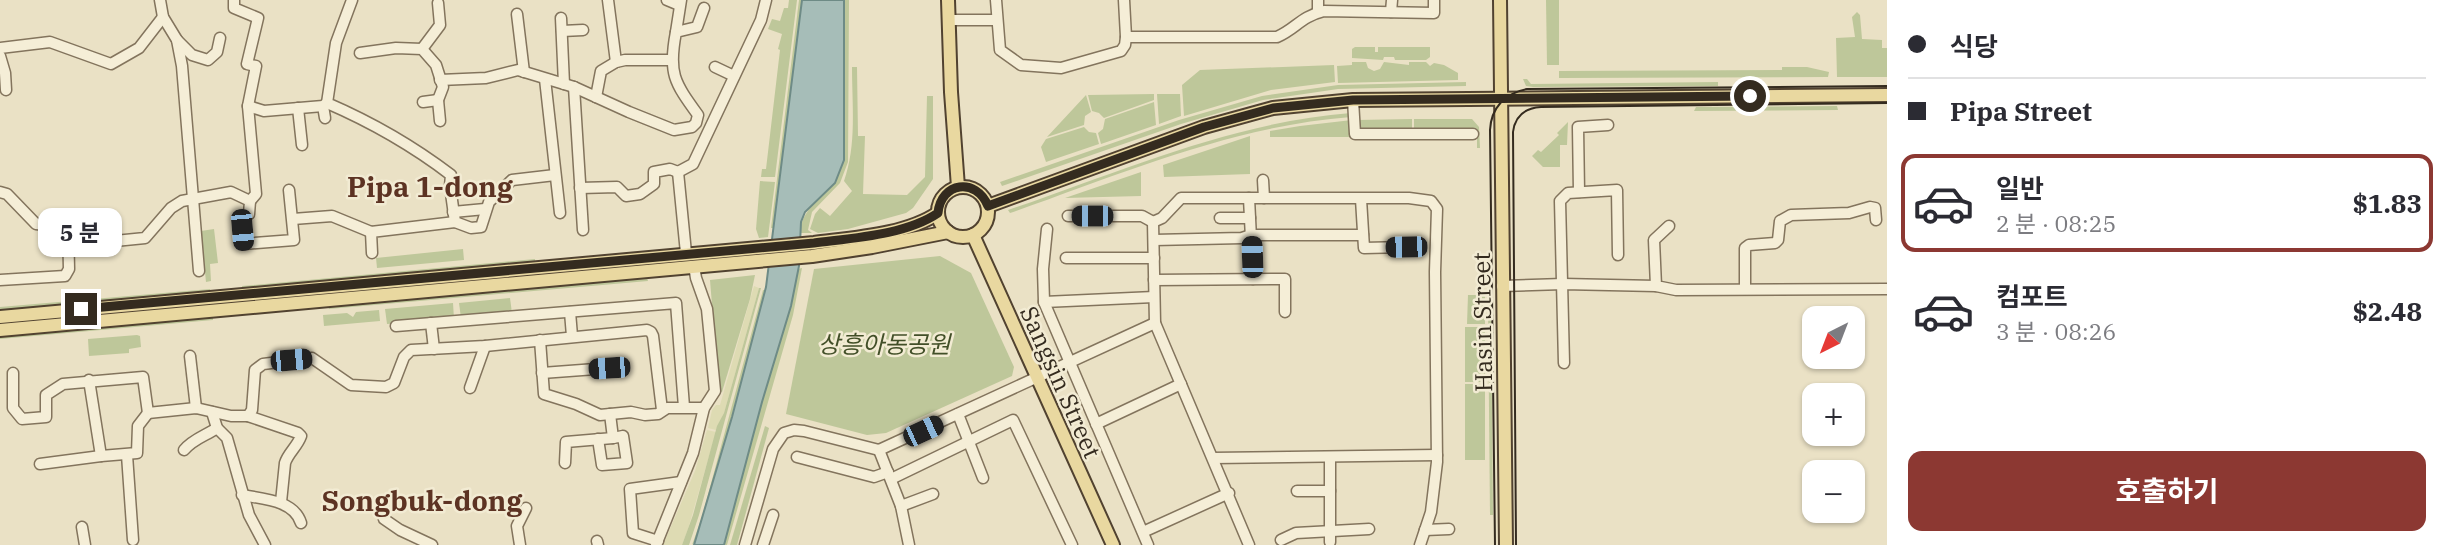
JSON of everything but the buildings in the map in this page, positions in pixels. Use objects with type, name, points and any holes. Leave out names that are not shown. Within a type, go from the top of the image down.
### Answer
[{"type":"main road","points":[[948,0],[958,187]]},
{"type":"main road","name":"Hasin Street","points":[[1500,0],[1506,545]]},
{"type":"main road","points":[[988,206],[1204,127],[1273,108],[1353,100],[1887,95]]},
{"type":"main road","points":[[958,187],[972,188],[979,192],[988,206],[986,223],[973,235],[961,237],[948,232],[942,226],[938,213],[940,200],[946,193],[958,187]]},
{"type":"main road","points":[[813,249],[927,221],[938,213]]},
{"type":"main road","points":[[0,330],[694,266],[757,254],[872,247],[948,232]]},
{"type":"main road","name":"Sangsin Street","points":[[973,235],[1113,545]]},
{"type":"main road","points":[[0,317],[686,253],[757,254]]},
{"type":"street","points":[[159,0],[163,17],[177,40],[192,55],[208,60],[217,52],[220,38]]},
{"type":"street","points":[[234,0],[234,8],[258,18],[247,64],[256,66],[248,106],[256,194],[250,201],[251,212],[240,216],[243,244],[294,240],[289,190]]},
{"type":"street","points":[[325,118],[336,43],[352,0]]},
{"type":"street","points":[[608,0],[616,62]]},
{"type":"street","points":[[667,0],[680,2],[671,60],[675,82],[704,124]]},
{"type":"street","points":[[580,188],[617,187],[626,196],[640,194],[654,184],[653,172],[670,169],[678,172],[693,164],[704,124],[734,76],[761,20],[766,0]]},
{"type":"street","points":[[996,0],[1000,50],[1021,65],[1061,68],[1121,51],[1126,37],[1124,0]]},
{"type":"street","points":[[1318,0],[1318,12]]},
{"type":"street","points":[[1391,12],[1392,0]]},
{"type":"street","points":[[1126,37],[1277,37],[1308,15],[1318,12],[1434,13],[1434,0]]},
{"type":"street","points":[[422,49],[440,25],[438,3]]},
{"type":"street","points":[[676,32],[698,27],[704,8]]},
{"type":"street","points":[[517,14],[524,72]]},
{"type":"street","points":[[0,48],[50,42],[111,64],[139,48],[163,17]]},
{"type":"street","points":[[561,18],[583,230]]},
{"type":"street","points":[[948,20],[996,20]]},
{"type":"street","points":[[562,31],[583,30]]},
{"type":"street","points":[[177,40],[182,66],[199,271]]},
{"type":"street","points":[[360,53],[396,48],[422,49],[436,65],[443,87],[439,100],[440,121]]},
{"type":"street","points":[[0,56],[6,90]]},
{"type":"street","points":[[596,97],[601,71],[616,62],[671,60]]},
{"type":"street","points":[[715,66],[734,76]]},
{"type":"street","points":[[440,80],[486,78],[519,70],[569,85],[674,130],[704,124]]},
{"type":"street","points":[[545,79],[560,213]]},
{"type":"street","points":[[423,102],[439,100]]},
{"type":"street","points":[[1353,100],[1355,134],[1473,134]]},
{"type":"street","points":[[248,106],[264,111],[325,105],[357,116],[433,161],[451,175],[454,217],[471,228],[481,227],[485,209],[491,199],[512,180],[555,174]]},
{"type":"street","points":[[298,108],[302,145]]},
{"type":"street","points":[[1580,192],[1578,127],[1608,125]]},
{"type":"street","points":[[678,172],[686,253]]},
{"type":"street","points":[[1264,180],[1264,198]]},
{"type":"street","points":[[1564,363],[1560,201],[1568,193],[1616,190],[1618,255]]},
{"type":"street","points":[[0,192],[7,194],[36,224],[68,226],[115,241],[145,237],[171,208],[193,198],[231,192],[250,201]]},
{"type":"street","points":[[1153,222],[1161,218],[1181,198],[1409,198],[1431,201],[1437,209],[1437,455],[1431,512],[1420,545]]},
{"type":"street","points":[[1249,198],[1253,279]]},
{"type":"street","points":[[1361,199],[1364,248],[1406,247]]},
{"type":"street","points":[[1745,289],[1745,248],[1749,244],[1775,243],[1779,240],[1780,221],[1784,218],[1791,215],[1849,213],[1870,207],[1875,208],[1876,220]]},
{"type":"street","points":[[292,219],[332,216],[371,232],[485,209]]},
{"type":"street","points":[[1068,216],[1142,216],[1153,222]]},
{"type":"street","points":[[1220,218],[1250,218]]},
{"type":"street","points":[[1153,222],[1155,323],[1249,545]]},
{"type":"street","points":[[0,280],[60,277],[67,274],[68,226]]},
{"type":"street","points":[[1656,286],[1654,240],[1669,226]]},
{"type":"street","points":[[1047,229],[1043,269],[1044,302],[1148,545]]},
{"type":"street","points":[[371,232],[372,253]]},
{"type":"street","points":[[1154,240],[1242,238],[1251,235],[1363,235]]},
{"type":"street","points":[[1066,258],[1154,258]]},
{"type":"street","points":[[681,482],[630,489],[633,533],[657,543],[681,482],[696,440],[704,408],[715,391],[707,309],[694,266]]},
{"type":"street","points":[[1154,281],[1285,279],[1285,312]]},
{"type":"street","points":[[1502,286],[1656,286],[1676,290],[1887,289]]},
{"type":"street","points":[[1044,302],[1154,297]]},
{"type":"street","points":[[396,326],[676,303],[684,407]]},
{"type":"street","points":[[570,312],[572,337]]},
{"type":"street","points":[[431,323],[434,349]]},
{"type":"street","points":[[773,515],[764,542],[746,540],[773,450],[784,433],[804,431],[878,450],[1155,323]]},
{"type":"street","points":[[248,416],[252,410],[255,370],[263,364],[312,358],[351,385],[386,387],[397,379],[406,354],[411,350],[485,346],[647,330],[651,332],[662,410]]},
{"type":"street","points":[[540,340],[544,394],[600,415],[631,412],[645,415],[684,407],[704,408]]},
{"type":"street","points":[[470,388],[485,346]]},
{"type":"street","points":[[190,356],[196,408]]},
{"type":"street","points":[[542,373],[609,368]]},
{"type":"street","points":[[13,373],[13,408],[22,419],[46,417],[46,395],[63,384],[143,376],[148,413],[138,426],[138,450],[134,454],[40,464]]},
{"type":"street","points":[[89,380],[101,456]]},
{"type":"street","points":[[1096,424],[1181,384]]},
{"type":"street","points":[[148,413],[196,408],[231,416],[248,416],[299,433],[301,436],[295,450],[285,463],[281,502]]},
{"type":"street","points":[[212,412],[217,428],[227,438],[249,515],[265,545]]},
{"type":"street","points":[[610,414],[613,438]]},
{"type":"street","points":[[958,414],[983,478]]},
{"type":"street","points":[[797,457],[874,477],[890,476],[1013,420],[1072,545]]},
{"type":"street","points":[[184,450],[192,440],[217,428]]},
{"type":"street","points":[[565,463],[566,442],[623,436],[626,463],[602,465],[598,439]]},
{"type":"street","points":[[878,450],[901,506],[909,545]]},
{"type":"street","points":[[127,455],[133,540]]},
{"type":"street","points":[[1213,458],[1437,455]]},
{"type":"street","points":[[1330,457],[1330,537]]},
{"type":"street","points":[[1297,491],[1330,491]]},
{"type":"street","points":[[1143,532],[1228,493]]},
{"type":"street","points":[[901,506],[933,494]]},
{"type":"street","points":[[242,495],[281,502],[296,512],[301,523]]},
{"type":"street","points":[[520,545],[517,526],[526,508]]},
{"type":"street","points":[[384,519],[432,545]]},
{"type":"street","points":[[82,527],[85,545]]},
{"type":"street","points":[[1280,540],[1296,533],[1330,537],[1369,529]]},
{"type":"street","points":[[1425,530],[1449,529]]},
{"type":"shaded area","points":[[754,286],[759,288],[724,413],[716,430],[708,428],[712,410],[716,405],[720,405]]},
{"type":"shaded area","points":[[707,430],[716,432],[682,545],[663,545],[695,471]]},
{"type":"green space","points":[[789,0],[797,0],[775,177],[761,177],[762,169],[766,169],[778,49],[782,34],[768,29],[772,19],[780,21],[784,8],[788,8]]},
{"type":"green space","points":[[799,0],[802,0],[771,228]]},
{"type":"green space","points":[[844,0],[849,0],[848,162],[840,183],[812,212],[808,230],[812,233],[800,233],[806,214],[834,182],[844,160]]},
{"type":"green space","points":[[1546,0],[1559,0],[1559,65],[1547,65]]},
{"type":"green space","points":[[1857,12],[1860,15],[1862,39],[1882,40],[1882,48],[1887,48],[1887,77],[1837,77],[1836,38],[1855,37],[1852,17]]},
{"type":"green space","points":[[1375,47],[1375,52],[1378,52],[1378,47],[1430,47],[1430,57],[1426,60],[1395,60],[1394,57],[1384,57],[1383,60],[1352,58],[1352,49]]},
{"type":"green space","points":[[1352,62],[1366,62],[1368,68],[1374,71],[1380,69],[1384,62],[1409,65],[1409,62],[1426,62],[1430,66],[1434,63],[1458,73],[1458,80],[1338,83],[1337,66],[1352,65]]},
{"type":"green space","points":[[1334,65],[1335,82],[1271,90],[1184,116],[1182,85],[1200,70]]},
{"type":"green space","points":[[852,67],[857,67],[858,136],[865,136],[863,194],[907,195],[925,177],[927,96],[933,96],[933,179],[913,208],[906,213],[848,229],[818,233],[810,229],[815,214],[820,208],[830,216],[852,191],[844,181],[852,139]]},
{"type":"green space","points":[[1782,67],[1807,67],[1829,72],[1828,77],[1559,78],[1559,71],[1782,70]]},
{"type":"green space","points":[[1523,79],[1527,79],[1531,84],[1718,82],[1718,86],[1533,87],[1526,86]]},
{"type":"green space","points":[[1466,82],[1466,86],[1338,89],[1263,100],[1181,124],[1002,186],[1000,182],[1179,120],[1262,96],[1338,85]]},
{"type":"green space","points":[[1154,94],[1154,100],[1104,118],[1092,111],[1088,95]]},
{"type":"green space","points":[[1157,94],[1180,94],[1181,116],[1159,124]]},
{"type":"green space","points":[[1086,95],[1091,112],[1085,116],[1084,125],[1047,137]]},
{"type":"green space","points":[[1154,102],[1156,125],[1101,144],[1098,133],[1103,129],[1105,119]]},
{"type":"green space","points":[[1837,106],[1838,110],[1694,111],[1696,107]]},
{"type":"green space","points":[[1351,113],[1351,117],[1263,130],[1220,141],[1010,213],[1008,210],[1220,138],[1307,118]]},
{"type":"green space","points":[[1412,119],[1412,128],[1359,129],[1356,120]]},
{"type":"green space","points":[[1414,119],[1472,119],[1479,127],[1480,148],[1477,148],[1477,133],[1474,129],[1414,128]]},
{"type":"green space","points":[[1352,120],[1354,137],[1270,137],[1270,131]]},
{"type":"green space","points":[[1568,122],[1567,145],[1560,145],[1560,167],[1543,167],[1532,156],[1538,150],[1541,152],[1559,135],[1557,133]]},
{"type":"green space","points":[[1084,127],[1089,132],[1096,133],[1099,144],[1046,162],[1041,147],[1046,139]]},
{"type":"green space","points":[[1250,136],[1250,174],[1164,177],[1163,165]]},
{"type":"green space","points":[[1141,172],[1141,196],[1065,198]]},
{"type":"green space","points":[[760,181],[775,182],[768,237],[759,238],[756,229]]},
{"type":"green space","points":[[214,229],[218,263],[210,264],[211,281],[206,282],[201,231]]},
{"type":"green space","points":[[463,249],[464,260],[377,268],[376,258]]},
{"type":"green space","name":"상흥아동공원","points":[[940,256],[971,273],[1014,367],[1012,376],[886,433],[867,435],[786,414],[814,269]]},
{"type":"green space","points":[[535,259],[535,262],[242,289],[242,286]]},
{"type":"green space","points":[[802,268],[793,315],[727,545],[724,545],[791,306],[798,269]]},
{"type":"green space","points":[[755,275],[722,392],[719,391],[710,280]]},
{"type":"green space","points":[[647,278],[648,281],[329,309],[328,306]]},
{"type":"green space","points":[[759,288],[699,515],[689,545],[682,545],[717,426],[724,413]]},
{"type":"green space","points":[[210,289],[210,292],[0,311],[0,307]]},
{"type":"green space","points":[[763,290],[766,290],[704,518],[692,545],[702,517]]},
{"type":"green space","points":[[1468,295],[1485,295],[1485,324],[1467,324]]},
{"type":"green space","points":[[510,298],[512,313],[461,318],[459,303]]},
{"type":"green space","points":[[1488,302],[1491,302],[1493,515],[1490,515]]},
{"type":"green space","points":[[453,303],[454,319],[387,324],[385,309]]},
{"type":"green space","points":[[379,310],[380,321],[324,326],[323,315],[347,313],[353,317],[356,312]]},
{"type":"green space","points":[[213,317],[213,320],[0,339],[0,336]]},
{"type":"green space","points":[[1465,327],[1485,327],[1485,379],[1482,382],[1465,382]]},
{"type":"green space","points":[[140,336],[141,347],[129,349],[129,353],[89,356],[88,339]]},
{"type":"green space","points":[[1465,384],[1485,386],[1485,460],[1465,460]]},
{"type":"green space","points":[[765,426],[769,428],[737,545],[730,545]]},
{"type":"water","points":[[802,0],[844,0],[844,160],[835,183],[805,212],[801,222],[799,266],[791,306],[724,545],[694,545],[732,417],[766,287]]},
{"type":"tram line","points":[[1495,545],[1490,130],[1496,108],[1512,94],[1527,89],[1887,86]]},
{"type":"tram line","points":[[1516,545],[1513,132],[1519,117],[1530,109],[1541,107],[1887,103]]},
{"type":"district","name":"Pipa 1-dong","points":[[430,186]]},
{"type":"district","name":"Songbuk-dong","points":[[422,500]]},
{"type":"route","points":[[81,309],[814,243],[870,235],[927,221],[938,213],[940,200],[953,188],[972,188],[979,192],[988,206],[1204,127],[1273,108],[1353,100],[1750,96]]}]
